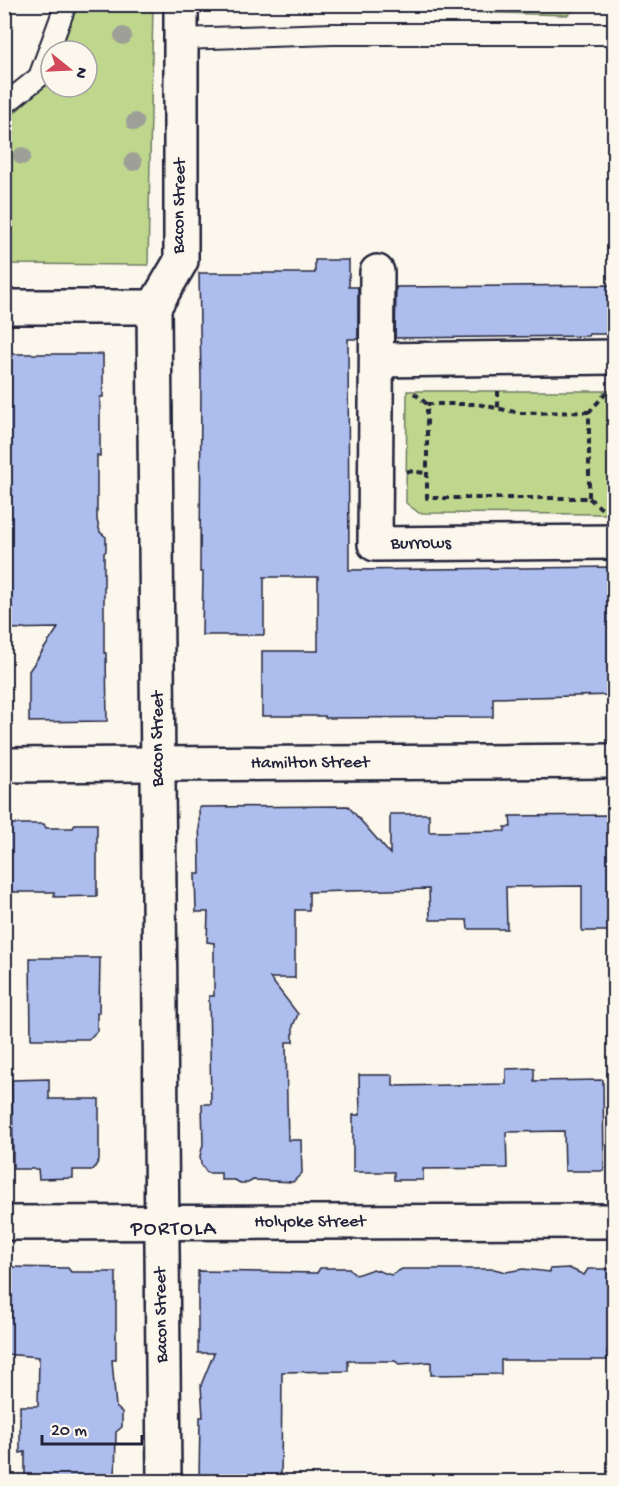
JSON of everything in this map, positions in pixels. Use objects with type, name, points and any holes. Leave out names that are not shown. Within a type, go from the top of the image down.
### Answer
[{"type":"street","name":"Bacon Street","points":[[164,1482],[154,307],[181,261],[181,4]]},
{"type":"street","name":"Burrows","points":[[377,272],[375,544],[615,542]]},
{"type":"street","points":[[4,307],[154,307]]},
{"type":"street","points":[[377,360],[615,357]]},
{"type":"street","name":"Hamilton Street","points":[[4,765],[615,761]]},
{"type":"street","name":"Holyoke Street","points":[[4,1223],[615,1221]]},
{"type":"lane","points":[[4,105],[39,77],[66,4]]},
{"type":"lane","points":[[181,39],[333,34],[615,34]]},
{"type":"path","points":[[589,412],[520,413],[477,404],[427,404],[428,498],[589,498],[589,412],[615,384]]},
{"type":"green space","points":[[205,4],[582,4],[582,5],[567,15]]},
{"type":"green space","points":[[74,5],[153,5],[148,265],[5,264],[5,122],[39,90],[39,99],[99,99],[99,39],[61,39]]},
{"type":"green space","points":[[407,391],[611,391],[610,514],[419,513],[406,503]]},
{"type":"building","points":[[315,260],[349,260],[349,287],[358,287],[358,339],[348,339],[349,570],[615,567],[615,695],[493,698],[493,717],[262,716],[262,651],[318,651],[318,577],[264,577],[264,635],[202,635],[199,273],[315,273]]},
{"type":"building","points":[[615,285],[615,334],[395,338],[396,287]]},
{"type":"building","points":[[4,354],[103,354],[100,456],[97,455],[97,520],[100,532],[106,537],[104,653],[106,653],[107,721],[29,722],[29,671],[58,628],[4,629],[4,492],[9,492],[9,398],[4,398]]},
{"type":"building","points":[[348,806],[390,854],[390,814],[429,814],[429,832],[505,831],[505,827],[511,827],[510,816],[615,815],[615,931],[582,931],[582,886],[506,887],[507,929],[468,929],[467,920],[430,920],[429,889],[309,892],[309,910],[295,910],[295,978],[270,978],[298,1014],[293,1026],[293,1042],[286,1042],[287,1103],[288,1140],[301,1140],[302,1173],[293,1182],[253,1180],[240,1183],[235,1180],[221,1180],[221,1173],[207,1173],[201,1164],[200,1156],[203,1145],[202,1104],[211,1104],[209,996],[214,996],[214,943],[207,942],[208,912],[196,912],[195,874],[200,874],[199,807]]},
{"type":"building","points":[[4,824],[44,824],[46,828],[73,828],[75,824],[97,824],[97,896],[54,897],[54,892],[4,892]]},
{"type":"building","points":[[30,958],[100,958],[97,1031],[89,1039],[31,1039]]},
{"type":"building","points":[[534,1068],[534,1081],[603,1080],[604,1171],[565,1171],[564,1131],[506,1132],[507,1168],[423,1169],[423,1180],[394,1180],[394,1172],[353,1172],[353,1115],[360,1115],[359,1075],[393,1075],[393,1086],[506,1084],[506,1069]]},
{"type":"building","points":[[49,1079],[49,1099],[99,1099],[99,1160],[93,1170],[73,1170],[73,1178],[39,1179],[38,1169],[13,1169],[12,1080]]},
{"type":"building","points":[[4,1267],[68,1268],[71,1272],[116,1272],[116,1360],[112,1360],[116,1407],[122,1412],[122,1427],[116,1432],[115,1482],[25,1482],[25,1452],[20,1453],[20,1406],[38,1406],[39,1357],[4,1354]]},
{"type":"building","points":[[320,1268],[349,1268],[356,1275],[373,1269],[391,1275],[402,1269],[494,1269],[506,1272],[523,1269],[550,1272],[550,1269],[569,1268],[584,1275],[588,1269],[615,1269],[615,1350],[607,1350],[607,1360],[501,1360],[501,1374],[431,1375],[431,1362],[399,1364],[395,1361],[348,1361],[348,1371],[282,1372],[281,1482],[199,1482],[200,1417],[203,1417],[201,1385],[214,1353],[198,1353],[198,1271],[317,1273]]},
{"type":"district","name":"PORTOLA","points":[[174,1230]]}]
